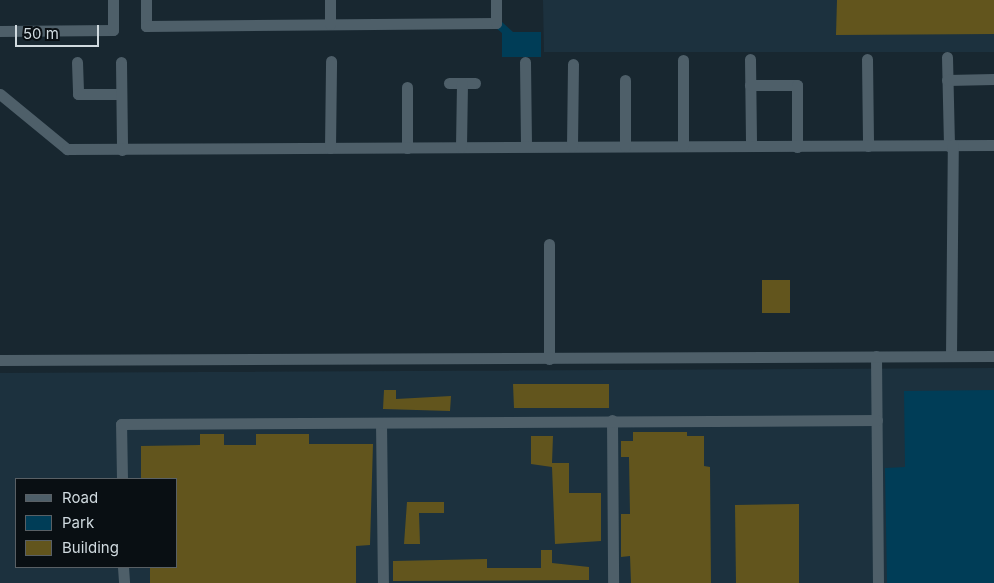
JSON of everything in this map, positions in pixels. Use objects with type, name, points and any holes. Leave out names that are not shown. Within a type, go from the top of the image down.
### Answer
[{"type":"street","points":[[0,31],[113,30],[113,0]]},
{"type":"street","points":[[146,0],[146,26],[496,23],[496,0]]},
{"type":"street","points":[[330,0],[330,24]]},
{"type":"street","points":[[947,57],[951,146],[951,356]]},
{"type":"street","points":[[750,59],[751,145]]},
{"type":"street","points":[[867,59],[868,146]]},
{"type":"street","points":[[683,60],[683,145]]},
{"type":"street","points":[[77,62],[78,94],[121,94]]},
{"type":"street","points":[[121,62],[122,150]]},
{"type":"street","points":[[330,148],[331,62]]},
{"type":"street","points":[[525,62],[526,146]]},
{"type":"street","points":[[572,146],[573,64]]},
{"type":"street","points":[[947,80],[994,79]]},
{"type":"street","points":[[625,80],[625,146]]},
{"type":"street","points":[[449,82],[475,83]]},
{"type":"street","points":[[462,83],[462,147]]},
{"type":"street","points":[[750,85],[797,84],[797,147]]},
{"type":"street","points":[[407,87],[407,148]]},
{"type":"street","points":[[0,94],[67,149],[994,145]]},
{"type":"street","points":[[549,244],[549,359]]},
{"type":"street","points":[[876,356],[878,583]]},
{"type":"street","points":[[0,360],[994,356]]},
{"type":"street","points":[[612,420],[613,583]]},
{"type":"street","points":[[122,478],[121,424],[877,420]]},
{"type":"street","points":[[381,423],[383,583]]},
{"type":"street","points":[[123,568],[124,583]]},
{"type":"shaded area","points":[[543,0],[994,0],[994,52],[544,52]]},
{"type":"shaded area","points":[[994,368],[994,583],[0,583],[0,373]]},
{"type":"green space","points":[[502,22],[513,32],[541,32],[541,57],[502,57],[502,33],[496,28]]},
{"type":"green space","points":[[994,390],[994,583],[887,583],[885,468],[905,467],[904,391]]},
{"type":"building","points":[[837,0],[994,0],[994,34],[836,35]]},
{"type":"building","points":[[762,280],[790,280],[790,313],[762,313]]},
{"type":"building","points":[[513,384],[609,384],[609,408],[514,408]]},
{"type":"building","points":[[384,390],[396,390],[396,399],[451,396],[450,411],[383,409]]},
{"type":"building","points":[[633,432],[687,432],[687,436],[704,436],[704,466],[710,467],[711,583],[631,583],[630,556],[621,557],[621,514],[630,514],[629,457],[621,457],[621,441],[633,441]]},
{"type":"building","points":[[200,434],[224,434],[224,445],[256,445],[256,434],[309,434],[309,444],[373,444],[370,545],[356,546],[356,583],[150,583],[150,568],[178,568],[178,478],[141,478],[141,446],[200,445]]},
{"type":"building","points":[[531,436],[553,436],[552,463],[569,463],[569,493],[601,493],[601,541],[555,544],[552,467],[531,464]]},
{"type":"building","points":[[407,502],[444,502],[444,513],[419,513],[420,544],[404,544]]},
{"type":"building","points":[[799,504],[799,583],[736,583],[735,505]]},
{"type":"building","points":[[541,550],[552,550],[552,563],[589,567],[589,580],[393,581],[393,561],[487,559],[487,568],[541,568]]}]
